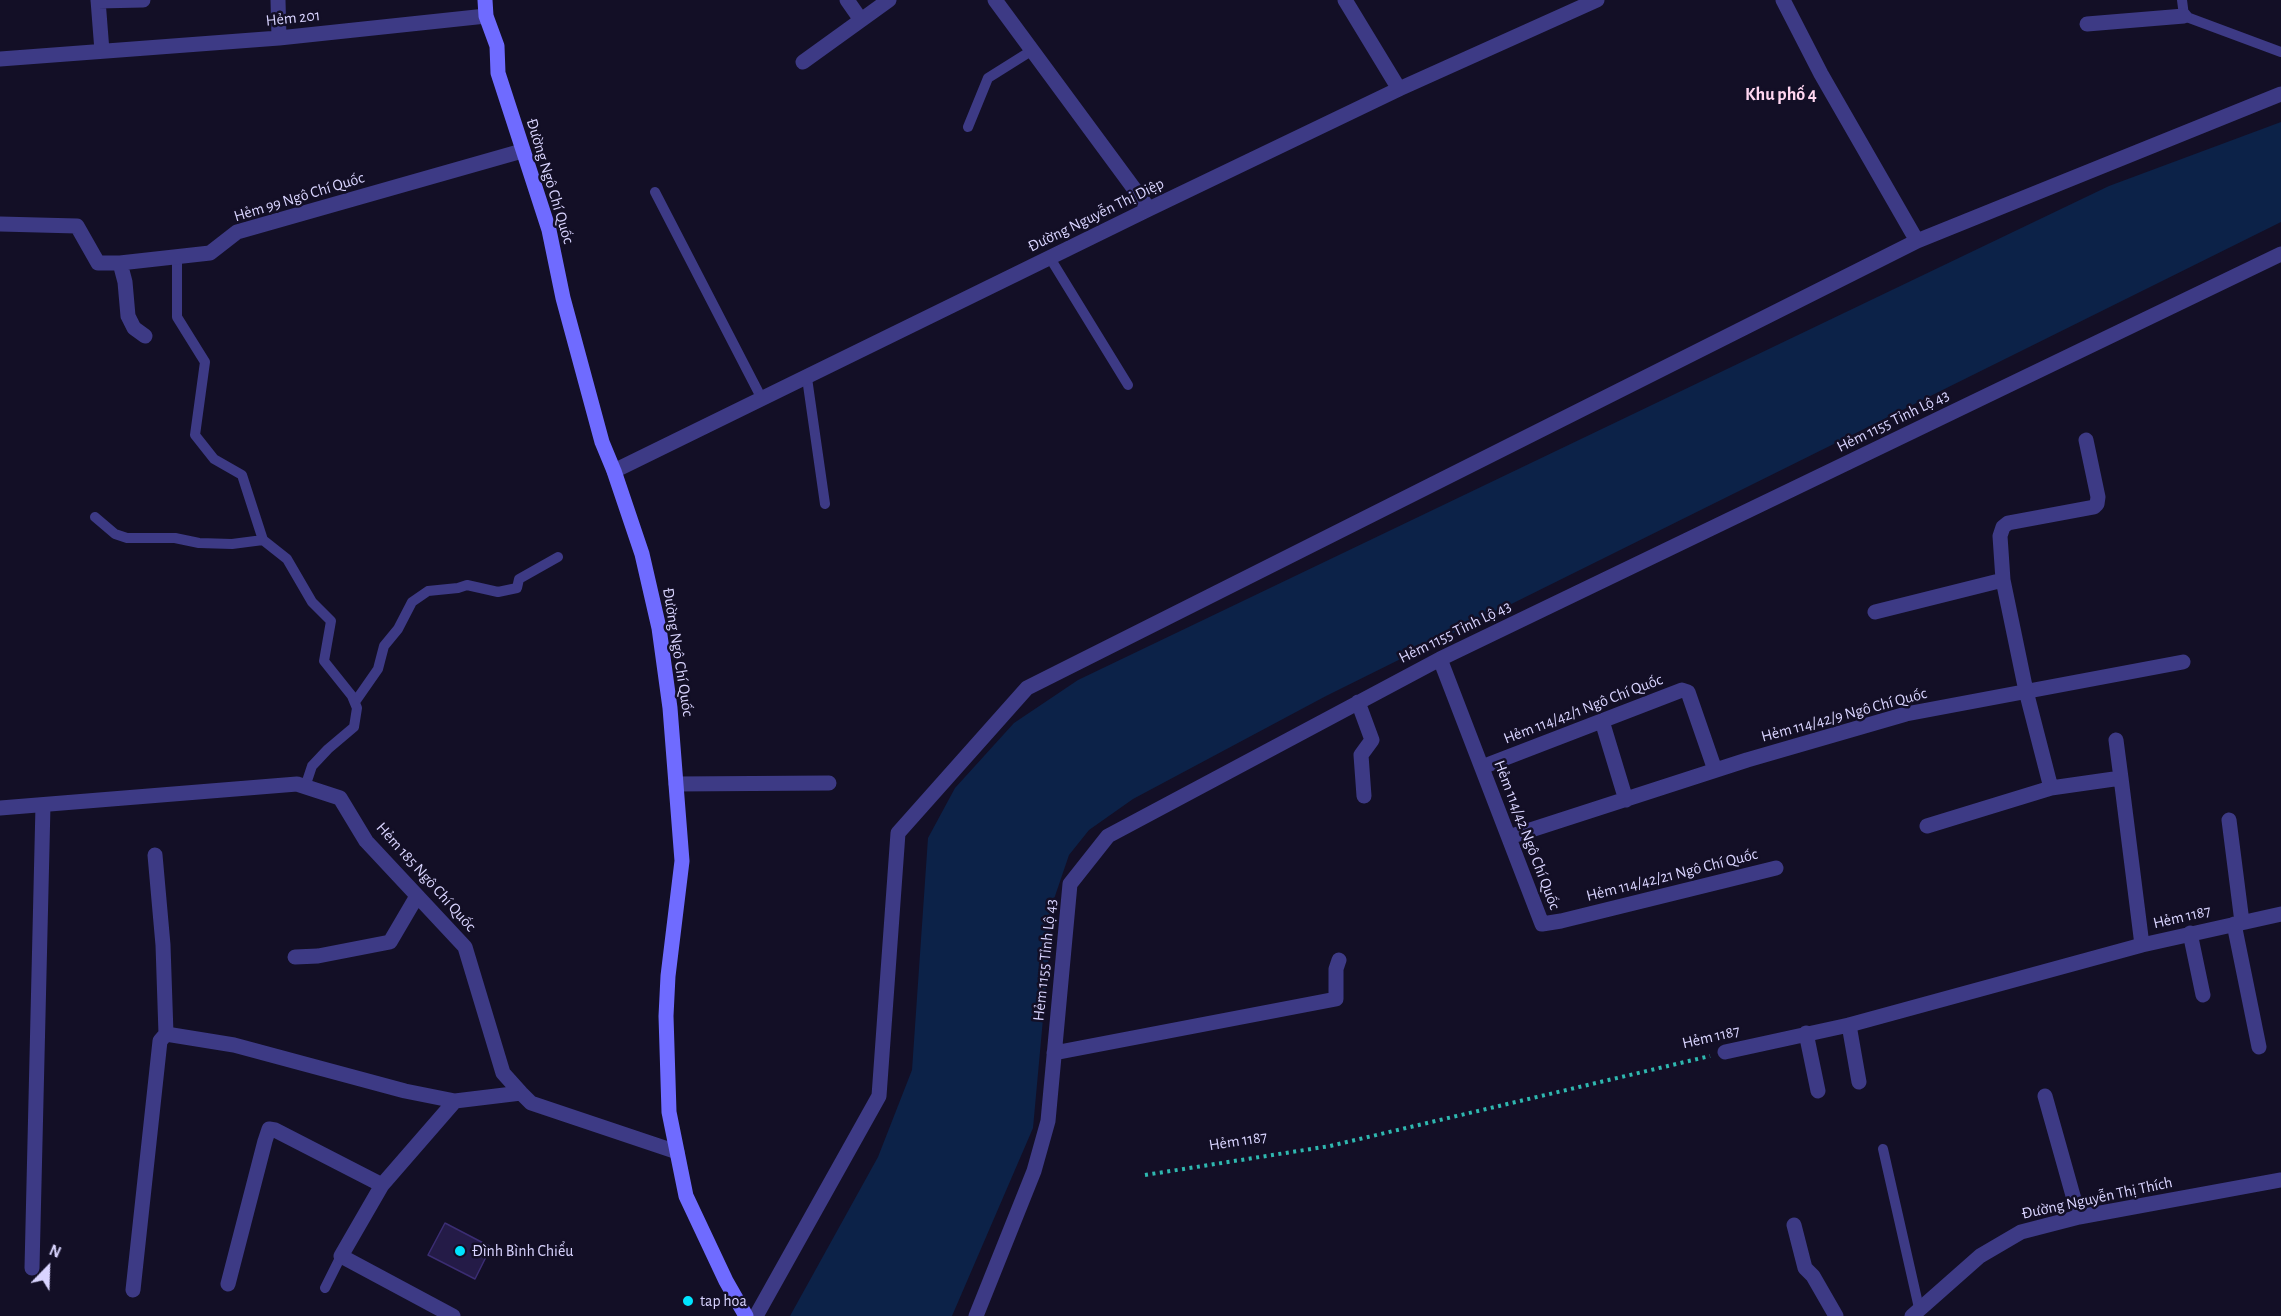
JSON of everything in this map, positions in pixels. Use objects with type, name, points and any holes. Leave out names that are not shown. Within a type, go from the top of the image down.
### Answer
[{"type":"main road","name":"Đường Ngô Chí Quốc","points":[[485,0],[486,16],[497,46],[498,73],[549,230],[563,298],[602,442],[642,554],[658,628],[670,708],[682,861],[668,976],[666,1016],[669,1113],[686,1196],[726,1281],[746,1316]]},
{"type":"street","points":[[102,51],[98,1],[143,0]]},
{"type":"street","points":[[278,0],[279,38]]},
{"type":"street","points":[[847,0],[861,20]]},
{"type":"street","points":[[803,62],[889,0]]},
{"type":"street","points":[[994,0],[1149,209]]},
{"type":"street","points":[[1345,0],[1399,89]]},
{"type":"street","name":"Đường Nguyễn Thị Diệp","points":[[614,471],[1399,89],[1597,0]]},
{"type":"street","points":[[1783,0],[1821,74],[1917,241]]},
{"type":"street","points":[[2087,24],[2183,8]]},
{"type":"street","name":"Hẻm 201","points":[[0,58],[279,38],[486,16]]},
{"type":"street","points":[[756,1316],[879,1096],[898,833],[1027,688],[1917,241],[2281,94]]},
{"type":"street","name":"Hẻm 99 Ngô Chí Quốc","points":[[0,224],[77,225],[98,263],[120,263],[210,253],[237,232],[522,151]]},
{"type":"street","name":"Hẻm 1155 Tỉnh Lộ 43","points":[[976,1316],[1034,1172],[1047,1121],[1070,884],[1108,836],[1440,659],[2281,254]]},
{"type":"street","points":[[120,263],[125,282],[128,316],[134,328],[145,336]]},
{"type":"street","points":[[2051,788],[2026,691],[2003,580],[2000,536],[2003,527],[2008,524],[2094,507],[2097,504],[2098,498],[2086,440]]},
{"type":"street","points":[[1875,612],[2003,580]]},
{"type":"street","name":"Hẻm 114/42 Ngô Chí Quốc","points":[[1440,659],[1542,924]]},
{"type":"street","name":"Hẻm 114/42/9 Ngô Chí Quốc","points":[[1509,837],[1715,770],[1906,714],[2183,662]]},
{"type":"street","name":"Hẻm 114/42/1 Ngô Chí Quốc","points":[[1482,767],[1682,690],[1688,692],[1715,770]]},
{"type":"street","points":[[1358,702],[1372,740],[1360,754],[1364,796]]},
{"type":"street","points":[[1602,721],[1626,800]]},
{"type":"street","points":[[2116,740],[2142,945]]},
{"type":"street","points":[[1927,826],[2051,788],[2121,777]]},
{"type":"street","points":[[676,784],[830,783]]},
{"type":"street","name":"Hẻm 185 Ngô Chí Quốc","points":[[0,808],[297,784],[340,798],[366,841],[465,947],[502,1073],[521,1093],[531,1103],[677,1152]]},
{"type":"street","points":[[32,1268],[44,805]]},
{"type":"street","points":[[2229,820],[2238,923],[2259,1047]]},
{"type":"street","points":[[133,1290],[160,1041],[166,1034],[163,945],[155,855]]},
{"type":"street","name":"Hẻm 114/42/21 Ngô Chí Quốc","points":[[1542,924],[1776,868]]},
{"type":"street","points":[[295,957],[318,956],[390,942],[417,896]]},
{"type":"street","name":"Hẻm 1187","points":[[1725,1052],[1849,1025],[2142,945],[2281,914]]},
{"type":"street","points":[[2190,933],[2203,995]]},
{"type":"street","points":[[1054,1053],[1336,999],[1336,969],[1339,960]]},
{"type":"street","points":[[1849,1025],[1859,1082]]},
{"type":"street","points":[[1806,1033],[1818,1091]]},
{"type":"street","points":[[166,1034],[234,1045],[405,1091],[455,1101],[521,1093]]},
{"type":"street","points":[[2045,1096],[2079,1218]]},
{"type":"street","points":[[453,1316],[341,1256],[382,1185],[455,1101]]},
{"type":"street","points":[[228,1284],[270,1129],[382,1185]]},
{"type":"street","name":"Đường Nguyễn Thị Thích","points":[[1915,1312],[1980,1256],[2021,1232],[2079,1218],[2281,1180]]},
{"type":"street","points":[[1794,1225],[1805,1268],[1814,1276],[1836,1316]]},
{"type":"lane","points":[[2183,8],[2281,52]]},
{"type":"lane","points":[[968,127],[988,78],[1031,51]]},
{"type":"lane","points":[[655,192],[762,399]]},
{"type":"lane","points":[[177,256],[177,317],[206,362],[195,435],[214,459],[242,475],[263,540],[287,559],[312,602],[331,621],[324,661],[355,702],[357,708],[354,727],[312,766],[305,787]]},
{"type":"lane","points":[[1050,258],[1128,385]]},
{"type":"lane","points":[[807,378],[825,504]]},
{"type":"lane","points":[[95,518],[115,534],[127,538],[175,538],[199,543],[232,544],[263,540]]},
{"type":"lane","points":[[355,702],[378,669],[384,646],[398,629],[412,602],[428,591],[467,585],[498,592],[517,588],[519,579],[558,557]]},
{"type":"lane","points":[[1883,1149],[1915,1312]]},
{"type":"lane","points":[[325,1288],[341,1256]]},
{"type":"path","name":"Hẻm 1187","points":[[1145,1175],[1330,1146],[1725,1052]]},
{"type":"water","points":[[2281,122],[2281,222],[1326,696],[1133,799],[1089,830],[1069,855],[1054,899],[1033,1128],[952,1316],[790,1316],[878,1157],[912,1070],[928,838],[955,788],[1014,723],[1078,680],[2109,186]]},
{"type":"building","name":"Đình Bình Chiểu","points":[[445,1223],[491,1247],[475,1279],[428,1255]]},
{"type":"place","name":"Đình Bình Chiểu","points":[[460,1251]]},
{"type":"place","name":"tap hoa","points":[[688,1301]]},
{"type":"district","name":"Khu phố 4","points":[[1781,95]]}]
